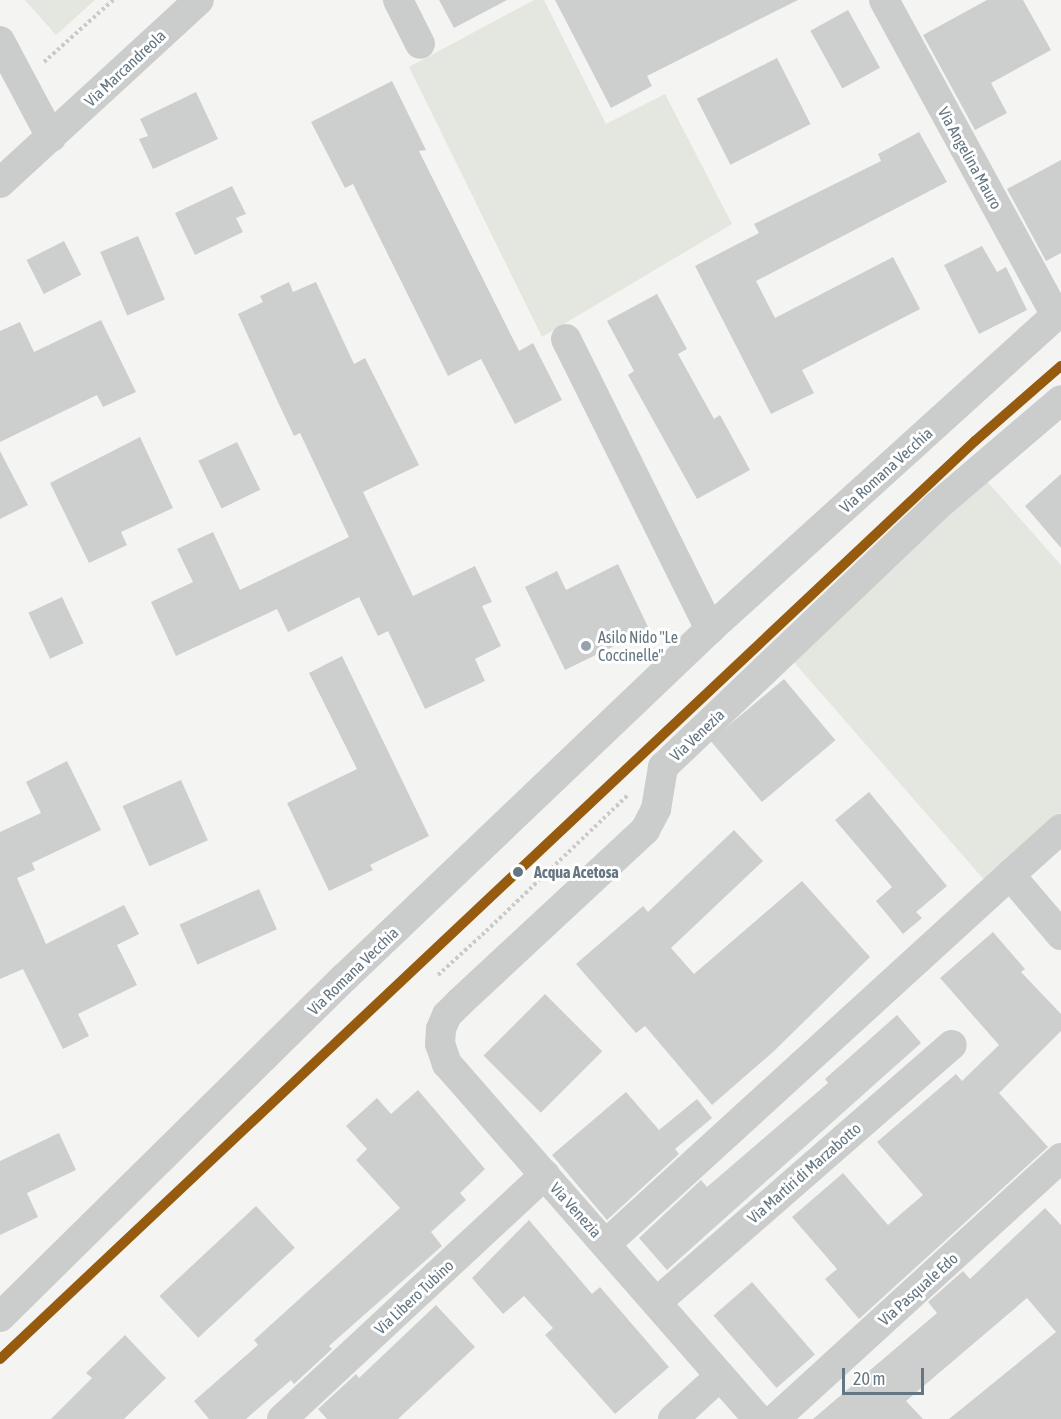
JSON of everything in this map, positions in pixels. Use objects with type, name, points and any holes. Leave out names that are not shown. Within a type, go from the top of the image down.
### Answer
[{"type":"street","name":"Via Marcandreola","points":[[0,183],[199,0]]},
{"type":"street","points":[[398,0],[420,44]]},
{"type":"street","name":"Via Angelina Mauro","points":[[884,0],[1058,313]]},
{"type":"street","points":[[0,41],[51,137]]},
{"type":"street","name":"Via Romana Vecchia","points":[[0,1317],[344,978],[710,629],[1058,313]]},
{"type":"street","points":[[566,339],[710,629]]},
{"type":"street","name":"Via Venezia","points":[[758,1419],[447,1064],[440,1044],[441,1029],[460,1002],[645,830],[656,809],[663,766],[937,506],[1061,400]]},
{"type":"street","name":"Via Venezia","points":[[606,1243],[1061,829]]},
{"type":"street","points":[[1010,875],[1061,935]]},
{"type":"street","name":"Via Martiri di Marzabotto","points":[[657,1302],[952,1045]]},
{"type":"street","name":"Via Pasquale Edo","points":[[775,1419],[1061,1158]]},
{"type":"street","name":"Via Libero Tubino","points":[[282,1419],[545,1175]]},
{"type":"street","points":[[673,1419],[720,1376]]},
{"type":"path","points":[[21,81],[113,0]]},
{"type":"path","points":[[482,935],[651,773],[663,766]]},
{"type":"path","points":[[438,975],[468,948]]},
{"type":"shaded area","points":[[25,0],[95,0],[56,35]]},
{"type":"shaded area","points":[[534,0],[544,0],[606,124],[665,94],[732,224],[542,337],[409,67]]},
{"type":"shaded area","points":[[986,480],[1061,565],[1061,813],[987,883],[792,660]]},
{"type":"building","points":[[439,0],[507,0],[454,28]]},
{"type":"building","points":[[555,0],[798,0],[647,76],[652,86],[611,108]]},
{"type":"building","points":[[987,0],[1023,0],[1051,50],[991,83],[1007,113],[975,130],[923,35]]},
{"type":"building","points":[[848,10],[880,68],[842,89],[810,31]]},
{"type":"building","points":[[777,58],[811,124],[730,165],[697,99]]},
{"type":"building","points":[[392,81],[426,150],[419,151],[519,351],[533,343],[562,400],[515,424],[481,359],[448,376],[353,184],[345,188],[311,122]]},
{"type":"building","points":[[196,92],[218,139],[153,169],[139,139],[148,136],[140,119]]},
{"type":"building","points":[[919,132],[947,182],[756,281],[775,318],[893,257],[920,309],[802,370],[814,393],[771,414],[695,266],[759,233],[754,224],[881,161],[878,154]]},
{"type":"building","points":[[1061,160],[1061,253],[1046,261],[1007,189]]},
{"type":"building","points":[[232,186],[246,214],[236,218],[243,232],[195,255],[175,213]]},
{"type":"building","points":[[138,236],[165,300],[127,316],[100,252]]},
{"type":"building","points":[[64,241],[81,275],[44,294],[27,260]]},
{"type":"building","points":[[982,246],[997,272],[1006,267],[1027,310],[979,334],[944,265]]},
{"type":"building","points":[[289,282],[293,292],[316,282],[354,364],[365,358],[419,465],[363,492],[413,596],[475,566],[492,602],[482,606],[501,646],[475,659],[485,681],[425,709],[388,631],[378,636],[359,597],[288,632],[277,609],[176,656],[151,602],[193,582],[177,549],[213,532],[240,590],[349,537],[300,433],[294,436],[238,314],[263,302],[260,296]]},
{"type":"building","points":[[657,294],[687,349],[678,354],[714,419],[720,415],[750,470],[697,499],[628,375],[634,371],[607,321]]},
{"type":"building","points":[[101,320],[136,392],[103,407],[97,395],[0,442],[0,331],[20,322],[34,352]]},
{"type":"building","points":[[140,437],[173,508],[121,532],[127,545],[89,563],[50,483]]},
{"type":"building","points":[[237,442],[260,490],[222,508],[198,461]]},
{"type":"building","points":[[0,451],[28,505],[0,519]]},
{"type":"building","points":[[1061,474],[1061,548],[1025,506]]},
{"type":"building","points":[[618,564],[649,629],[565,670],[525,587],[557,571],[566,590]]},
{"type":"building","points":[[62,597],[84,643],[50,659],[28,613]]},
{"type":"building","points":[[342,656],[429,836],[370,865],[373,870],[329,891],[287,803],[357,769],[309,673]]},
{"type":"building","points":[[784,679],[835,740],[762,802],[710,741]]},
{"type":"building","points":[[67,761],[101,830],[32,863],[35,870],[17,878],[46,944],[124,905],[139,934],[117,945],[137,985],[78,1014],[89,1036],[63,1049],[23,969],[0,979],[0,832],[41,813],[26,782]]},
{"type":"building","points":[[181,780],[208,840],[149,866],[123,806]]},
{"type":"building","points":[[869,792],[947,886],[916,912],[922,918],[903,934],[876,901],[892,887],[835,820]]},
{"type":"building","points":[[734,830],[763,861],[671,948],[694,974],[802,881],[870,957],[773,1052],[712,1105],[645,1026],[636,1033],[576,964],[643,906],[648,912]]},
{"type":"building","points":[[259,889],[277,929],[197,965],[180,924]]},
{"type":"building","points":[[993,932],[1025,969],[1021,972],[1061,1014],[1061,1031],[999,1093],[1048,1147],[859,1319],[825,1279],[837,1269],[792,1217],[843,1173],[888,1225],[923,1195],[877,1142],[956,1074],[962,1081],[999,1045],[940,978]]},
{"type":"building","points":[[545,994],[602,1051],[541,1113],[483,1056]]},
{"type":"building","points":[[897,1015],[921,1043],[667,1270],[639,1238],[701,1180],[707,1187],[828,1083],[825,1079]]},
{"type":"building","points":[[418,1090],[485,1169],[460,1193],[466,1200],[431,1232],[442,1246],[329,1346],[332,1349],[294,1384],[291,1380],[246,1419],[209,1419],[194,1401],[258,1345],[254,1340],[400,1208],[356,1160],[367,1149],[346,1126],[377,1098],[391,1114]]},
{"type":"building","points":[[626,1092],[659,1130],[697,1099],[712,1118],[675,1149],[679,1154],[607,1220],[552,1155]]},
{"type":"building","points":[[59,1133],[76,1170],[27,1193],[38,1217],[0,1235],[0,1161]]},
{"type":"building","points":[[256,1206],[295,1248],[198,1338],[159,1296]]},
{"type":"building","points":[[1045,1208],[1061,1225],[1061,1419],[949,1419],[1056,1332],[1027,1298],[906,1401],[923,1419],[813,1419],[937,1313],[928,1302],[963,1271],[970,1279]]},
{"type":"building","points":[[529,1220],[592,1294],[600,1287],[669,1367],[615,1414],[545,1335],[553,1328],[524,1296],[503,1314],[472,1278]]},
{"type":"building","points":[[752,1282],[815,1354],[776,1388],[714,1315]]},
{"type":"building","points":[[436,1305],[475,1347],[398,1419],[327,1419],[318,1409],[356,1374],[359,1378]]},
{"type":"building","points":[[125,1335],[166,1378],[124,1419],[51,1419],[92,1378],[86,1373]]},
{"type":"transit line","points":[[0,1359],[975,441],[1061,366]]},
{"type":"place","name":"Asilo Nido \"Le Coccinelle\"","points":[[586,646]]},
{"type":"place","name":"Acqua Acetosa","points":[[518,872]]}]
